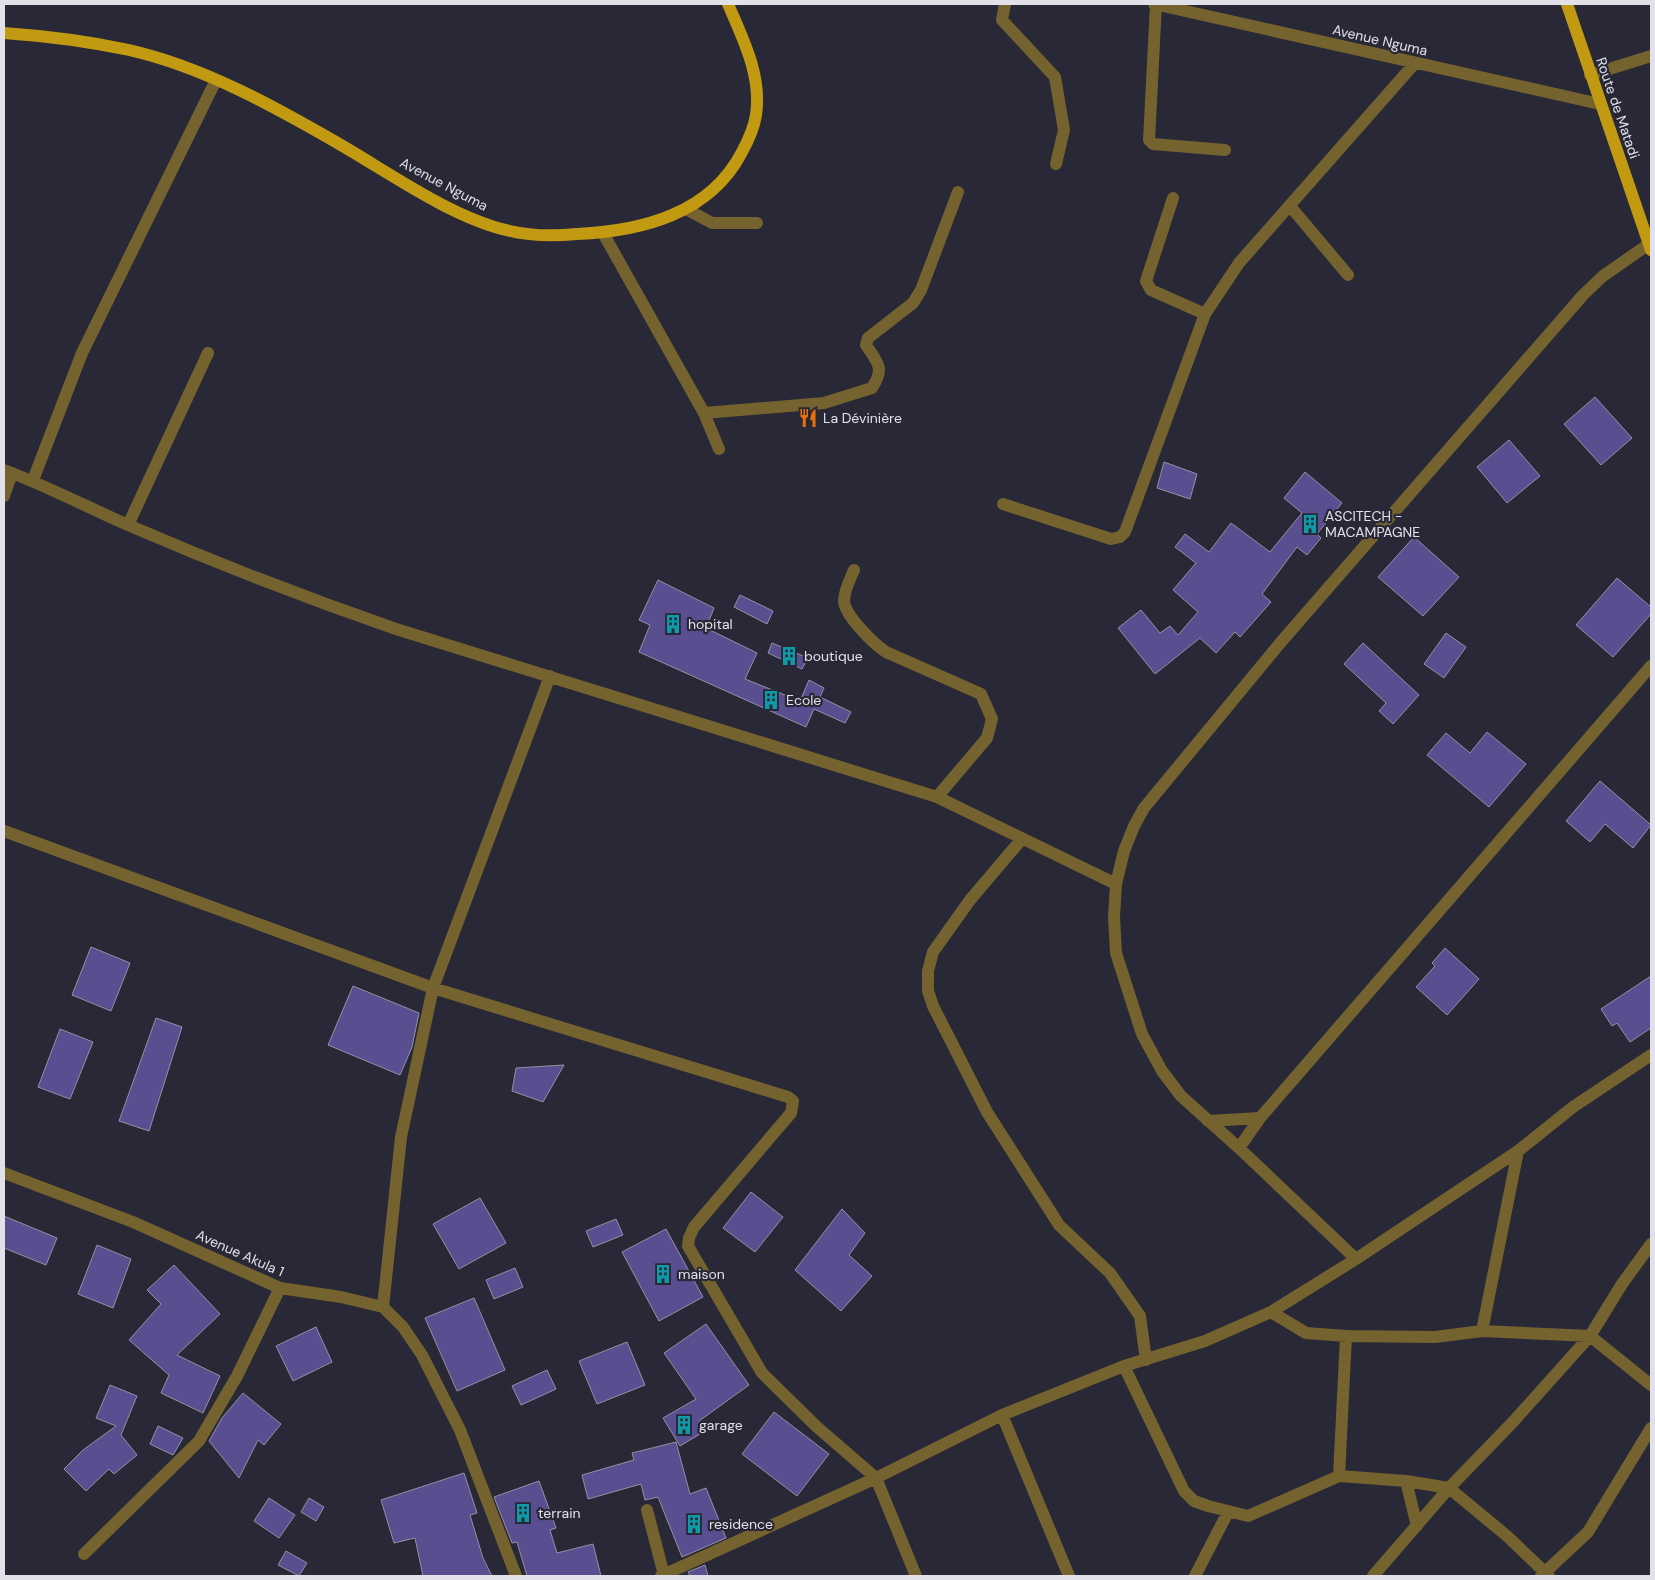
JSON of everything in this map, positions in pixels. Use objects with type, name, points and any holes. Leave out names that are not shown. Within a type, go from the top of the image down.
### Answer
[{"type":"main road","name":"Avenue Nguma","points":[[4,33],[58,37],[131,50],[216,80],[295,119],[477,221],[519,233],[554,236],[603,233],[654,223],[686,209],[705,198],[724,181],[748,140],[756,116],[756,81],[750,58],[728,4]]},
{"type":"main road","name":"Route de Matadi","points":[[1567,4],[1590,76],[1650,247]]},
{"type":"street","points":[[1005,4],[1002,20],[1051,72],[1058,85],[1064,130],[1056,164]]},
{"type":"street","points":[[1155,4],[1149,140],[1153,144],[1225,150]]},
{"type":"street","name":"Avenue Nguma","points":[[1155,4],[1600,104]]},
{"type":"street","points":[[1590,76],[1651,56]]},
{"type":"street","points":[[1003,504],[1111,539],[1120,537],[1126,532],[1205,314],[1232,272],[1416,63]]},
{"type":"street","points":[[33,480],[82,353],[216,80]]},
{"type":"street","points":[[704,413],[824,403],[872,388],[880,376],[879,365],[866,345],[868,338],[913,304],[958,192]]},
{"type":"street","points":[[1172,198],[1146,281],[1147,286],[1150,290],[1205,314]]},
{"type":"street","points":[[1290,206],[1348,275]]},
{"type":"street","points":[[686,209],[712,223],[757,223]]},
{"type":"street","points":[[603,233],[704,413],[719,449]]},
{"type":"street","points":[[1356,1259],[1181,1096],[1171,1083],[1142,1034],[1116,953],[1114,917],[1116,884],[1134,826],[1144,808],[1281,642],[1583,295],[1603,276],[1650,247]]},
{"type":"street","points":[[128,525],[208,352]]},
{"type":"street","points":[[4,496],[8,472],[33,480],[128,525],[316,602],[396,629],[937,798],[1116,884]]},
{"type":"street","points":[[854,570],[845,592],[844,605],[874,644],[886,652],[981,694],[992,719],[987,738],[937,798]]},
{"type":"street","points":[[1239,1148],[1260,1118],[1651,666]]},
{"type":"street","points":[[516,1576],[460,1430],[422,1355],[404,1327],[383,1307],[401,1137],[433,988],[550,676]]},
{"type":"street","points":[[4,831],[433,988],[783,1095],[793,1101],[791,1113],[694,1227],[688,1246],[762,1373],[817,1427],[876,1478],[916,1576]]},
{"type":"street","points":[[1021,840],[970,900],[933,952],[928,971],[928,991],[933,1006],[987,1112],[1059,1225],[1110,1274],[1140,1316],[1146,1360]]},
{"type":"street","points":[[647,1510],[665,1575],[876,1478],[1002,1415],[1124,1366],[1205,1341],[1271,1312],[1356,1259],[1518,1151],[1573,1107],[1651,1056]]},
{"type":"street","points":[[1208,1121],[1260,1118]]},
{"type":"street","points":[[1482,1331],[1518,1151]]},
{"type":"street","name":"Avenue Akula 1","points":[[4,1173],[134,1222],[280,1288],[341,1297],[383,1307]]},
{"type":"street","points":[[1373,1576],[1449,1488],[1512,1423],[1590,1336],[1622,1284],[1651,1244]]},
{"type":"street","points":[[84,1554],[199,1441],[237,1376],[280,1288]]},
{"type":"street","points":[[1271,1312],[1306,1333],[1346,1336],[1435,1336],[1482,1331],[1590,1336],[1651,1385]]},
{"type":"street","points":[[1339,1476],[1346,1336]]},
{"type":"street","points":[[1124,1366],[1184,1491],[1194,1501],[1248,1516],[1339,1476],[1406,1481],[1449,1488],[1507,1536],[1545,1575],[1588,1532],[1651,1428]]},
{"type":"street","points":[[1002,1415],[1069,1576]]},
{"type":"street","points":[[1406,1481],[1416,1526]]},
{"type":"street","points":[[1195,1576],[1228,1512]]},
{"type":"building","points":[[1595,397],[1632,438],[1601,465],[1564,424]]},
{"type":"building","points":[[1509,440],[1540,476],[1507,503],[1477,467]]},
{"type":"building","points":[[1164,462],[1197,474],[1190,499],[1157,488]]},
{"type":"building","points":[[1305,472],[1342,503],[1317,534],[1321,538],[1307,555],[1297,547],[1262,594],[1271,602],[1240,637],[1235,632],[1216,653],[1200,638],[1155,674],[1118,628],[1141,610],[1160,633],[1170,626],[1178,635],[1198,612],[1173,590],[1196,563],[1175,547],[1185,534],[1209,552],[1231,523],[1270,552],[1302,513],[1284,498]]},
{"type":"building","points":[[1414,537],[1459,577],[1423,616],[1378,577]]},
{"type":"building","points":[[1617,578],[1651,607],[1651,614],[1613,657],[1576,625]]},
{"type":"building","points":[[658,580],[714,608],[706,628],[757,653],[745,679],[800,701],[809,680],[824,688],[820,697],[851,712],[845,723],[814,709],[806,727],[639,652],[650,625],[639,620]]},
{"type":"building","points":[[740,595],[773,611],[767,624],[734,607]]},
{"type":"building","points":[[1446,633],[1466,647],[1444,678],[1424,664]]},
{"type":"building","name":"boutique","points":[[772,643],[808,658],[802,669],[768,653]]},
{"type":"building","points":[[1363,643],[1419,695],[1393,724],[1379,711],[1386,703],[1344,664]]},
{"type":"building","points":[[1487,732],[1526,764],[1489,807],[1427,755],[1446,733],[1470,753]]},
{"type":"building","points":[[1600,781],[1651,825],[1633,848],[1605,824],[1590,842],[1566,821]]},
{"type":"building","points":[[91,947],[130,963],[111,1011],[72,995]]},
{"type":"building","points":[[1445,948],[1479,979],[1447,1015],[1416,987],[1435,966],[1432,963]]},
{"type":"building","points":[[1651,976],[1651,1028],[1630,1042],[1617,1023],[1612,1026],[1601,1009]]},
{"type":"building","points":[[353,986],[419,1013],[412,1047],[400,1075],[328,1045]]},
{"type":"building","points":[[156,1018],[182,1027],[149,1131],[119,1121]]},
{"type":"building","points":[[60,1029],[93,1042],[70,1099],[38,1087]]},
{"type":"building","points":[[564,1065],[543,1102],[512,1091],[516,1068]]},
{"type":"building","name":"maison","points":[[751,1192],[783,1217],[755,1252],[723,1228]]},
{"type":"building","points":[[480,1198],[506,1243],[459,1269],[433,1224]]},
{"type":"building","points":[[842,1209],[865,1233],[849,1255],[872,1276],[841,1311],[795,1270]]},
{"type":"building","points":[[4,1216],[57,1238],[46,1265],[4,1248]]},
{"type":"building","points":[[616,1219],[623,1235],[593,1247],[586,1231]]},
{"type":"building","name":"maison","points":[[666,1229],[703,1297],[659,1321],[622,1252]]},
{"type":"building","points":[[97,1245],[131,1259],[113,1308],[78,1294]]},
{"type":"building","points":[[174,1265],[220,1314],[177,1355],[220,1376],[203,1413],[161,1393],[169,1375],[129,1340],[161,1304],[147,1290]]},
{"type":"building","points":[[515,1268],[523,1287],[494,1299],[486,1280]]},
{"type":"building","points":[[474,1298],[505,1370],[457,1391],[425,1318]]},
{"type":"building","points":[[706,1324],[749,1385],[699,1421],[705,1431],[680,1446],[663,1418],[696,1399],[664,1353]]},
{"type":"building","points":[[316,1327],[332,1362],[293,1381],[276,1346]]},
{"type":"building","points":[[627,1342],[645,1385],[597,1404],[579,1361]]},
{"type":"building","points":[[547,1370],[556,1389],[521,1405],[512,1386]]},
{"type":"building","points":[[110,1385],[137,1396],[121,1435],[137,1455],[114,1474],[109,1469],[86,1491],[64,1469],[83,1450],[116,1426],[96,1418]]},
{"type":"building","points":[[243,1393],[281,1424],[264,1445],[258,1440],[239,1478],[209,1441],[222,1418]]},
{"type":"building","points":[[774,1412],[829,1454],[797,1496],[742,1454]]},
{"type":"building","points":[[158,1426],[183,1438],[173,1455],[150,1444]]},
{"type":"building","points":[[676,1442],[690,1494],[706,1488],[726,1538],[682,1557],[658,1497],[645,1500],[641,1484],[588,1499],[582,1475],[634,1460],[632,1453]]},
{"type":"building","points":[[464,1473],[477,1513],[470,1515],[483,1558],[492,1576],[423,1576],[415,1538],[394,1543],[381,1500]]},
{"type":"building","points":[[539,1481],[556,1528],[550,1530],[557,1553],[593,1544],[601,1576],[527,1576],[517,1542],[512,1543],[494,1497]]},
{"type":"building","points":[[269,1498],[295,1515],[279,1538],[254,1521]]},
{"type":"building","points":[[309,1498],[324,1507],[316,1521],[301,1512]]},
{"type":"building","points":[[286,1551],[307,1563],[299,1576],[278,1565]]},
{"type":"building","points":[[705,1565],[708,1576],[690,1576],[688,1572]]},
{"type":"place","name":"La Dévinière","points":[[808,418]]},
{"type":"place","name":"ASCITECH - MACAMPAGNE","points":[[1310,524]]},
{"type":"place","name":"hopital","points":[[673,624]]},
{"type":"place","name":"boutique","points":[[789,656]]},
{"type":"place","name":"Ecole","points":[[771,700]]},
{"type":"place","name":"maison","points":[[663,1274]]},
{"type":"place","name":"garage","points":[[684,1425]]},
{"type":"place","name":"terrain","points":[[523,1513]]},
{"type":"place","name":"residence","points":[[694,1524]]}]
